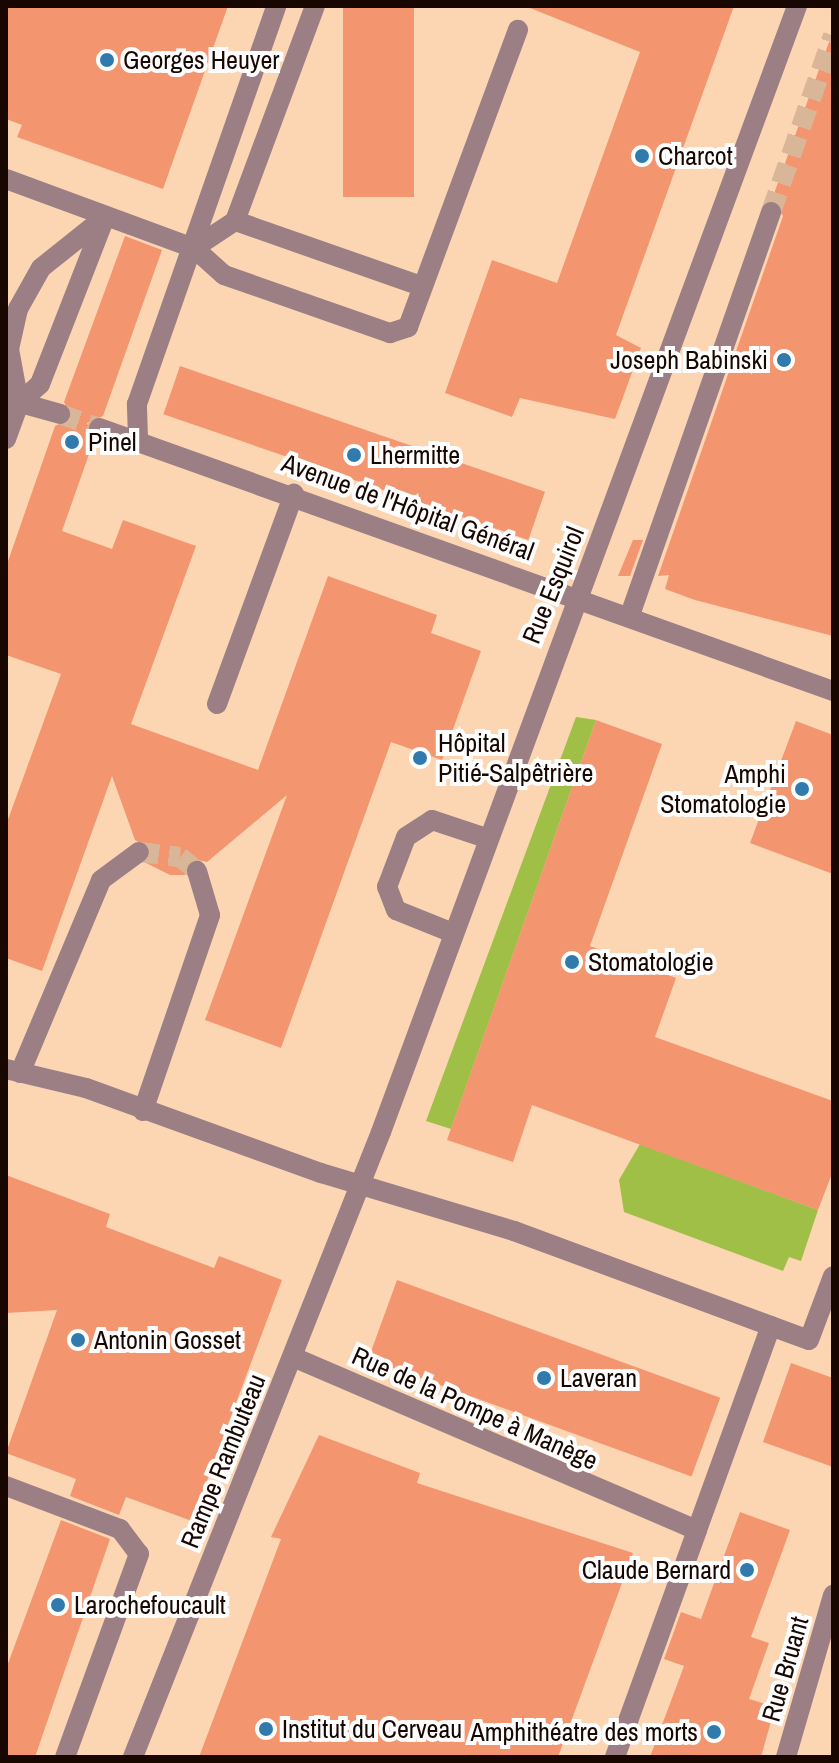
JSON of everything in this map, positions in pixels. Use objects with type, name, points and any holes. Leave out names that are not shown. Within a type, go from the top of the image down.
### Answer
[{"type":"street","points":[[138,437],[137,404],[276,6]]},
{"type":"street","points":[[194,248],[235,221],[315,6]]},
{"type":"street","name":"Rue Esquirol","points":[[361,1184],[486,838],[797,6]]},
{"type":"street","points":[[6,179],[194,248],[224,275],[390,333],[408,327],[518,30]]},
{"type":"street","points":[[630,615],[771,212]]},
{"type":"street","points":[[12,400],[40,384],[105,217]]},
{"type":"street","points":[[6,439],[12,400],[9,349],[18,309],[41,268],[105,217]]},
{"type":"street","points":[[235,221],[421,286]]},
{"type":"street","points":[[12,400],[60,414]]},
{"type":"street","name":"Avenue de l'Hôpital Général","points":[[99,428],[138,437],[833,691]]},
{"type":"street","points":[[217,704],[294,494]]},
{"type":"street","points":[[453,933],[396,910],[387,887],[406,837],[432,820],[486,838]]},
{"type":"street","points":[[139,852],[101,880],[13,1071],[514,1231],[809,1340],[826,1314],[833,1276]]},
{"type":"street","points":[[143,1111],[210,915],[197,871]]},
{"type":"street","name":"Rampe Rambuteau","points":[[133,1757],[361,1184]]},
{"type":"street","points":[[615,1757],[771,1326]]},
{"type":"street","name":"Rue de la Pompe à Manège","points":[[293,1357],[636,1507],[697,1530]]},
{"type":"street","points":[[6,1486],[120,1529],[139,1554],[65,1757]]},
{"type":"street","name":"Rue Bruant","points":[[786,1757],[833,1595]]},
{"type":"green space","points":[[576,717],[596,720],[451,1129],[426,1121]]},
{"type":"green space","points":[[640,1144],[818,1210],[801,1261],[789,1257],[783,1271],[624,1212],[619,1180]]},
{"type":"building","name":"Georges Heuyer","points":[[6,6],[228,6],[163,189],[17,137],[22,125],[6,119]]},
{"type":"building","points":[[343,6],[414,6],[414,197],[343,197]]},
{"type":"building","name":"Charcot","points":[[525,6],[734,6],[616,335],[641,348],[615,419],[520,398],[512,417],[445,393],[492,260],[557,283],[640,52]]},
{"type":"building","name":"Joseph Babinski","points":[[829,42],[833,43],[833,636],[695,600],[665,589],[669,575],[658,576],[783,216],[772,199]]},
{"type":"building","points":[[125,236],[162,250],[103,416],[87,423],[94,440],[62,531],[112,549],[123,520],[196,546],[131,724],[258,770],[328,576],[437,615],[431,633],[481,651],[442,760],[391,742],[281,1048],[205,1020],[287,795],[207,862],[193,859],[185,875],[170,875],[146,863],[152,850],[135,840],[112,776],[42,971],[6,958],[6,825],[61,674],[6,655],[6,567],[55,426],[72,418],[64,402]]},
{"type":"building","name":"Lhermitte","points":[[180,366],[545,492],[528,540],[163,414]]},
{"type":"building","points":[[633,540],[643,540],[630,576],[618,576]]},
{"type":"building","name":"Stomatologie","points":[[596,720],[662,744],[590,946],[676,978],[655,1037],[833,1101],[833,1171],[818,1210],[532,1105],[513,1162],[447,1140]]},
{"type":"building","name":"Amphi Stomatologie","points":[[796,721],[833,735],[833,874],[750,843]]},
{"type":"building","name":"Antonin Gosset","points":[[6,1175],[110,1214],[106,1227],[214,1268],[219,1256],[282,1280],[192,1521],[126,1497],[119,1515],[70,1496],[76,1479],[6,1453],[57,1310],[6,1313]]},
{"type":"building","name":"Laveran","points":[[397,1280],[720,1398],[692,1477],[368,1359]]},
{"type":"building","points":[[791,1363],[833,1378],[833,1467],[763,1442]]},
{"type":"building","points":[[319,1435],[420,1473],[417,1483],[633,1553],[558,1757],[199,1757],[281,1539],[271,1537]]},
{"type":"building","points":[[740,1512],[790,1530],[751,1637],[769,1643],[749,1699],[775,1707],[761,1757],[650,1757],[684,1666],[664,1659],[681,1612],[701,1619]]},
{"type":"building","name":"Larochefoucault","points":[[61,1520],[110,1539],[35,1757],[6,1757],[6,1669]]},
{"type":"tunnel","points":[[771,212],[833,36]]},
{"type":"tunnel","points":[[60,414],[99,428]]},
{"type":"tunnel","points":[[139,852],[180,857],[197,871]]},
{"type":"place","name":"Georges Heuyer","points":[[107,60]]},
{"type":"place","name":"Charcot","points":[[642,156]]},
{"type":"place","name":"Joseph Babinski","points":[[784,360]]},
{"type":"place","name":"Pinel","points":[[72,442]]},
{"type":"place","name":"Lhermitte","points":[[354,455]]},
{"type":"place","name":"Hôpital Pitié-Salpêtrière","points":[[420,758]]},
{"type":"place","name":"Amphi Stomatologie","points":[[802,789]]},
{"type":"place","name":"Stomatologie","points":[[572,962]]},
{"type":"place","name":"Antonin Gosset","points":[[78,1340]]},
{"type":"place","name":"Laveran","points":[[544,1378]]},
{"type":"place","name":"Claude Bernard","points":[[747,1570]]},
{"type":"place","name":"Larochefoucault","points":[[58,1605]]},
{"type":"place","name":"Institut du Cerveau","points":[[266,1729]]},
{"type":"place","name":"Amphithéatre des morts","points":[[714,1732]]}]
